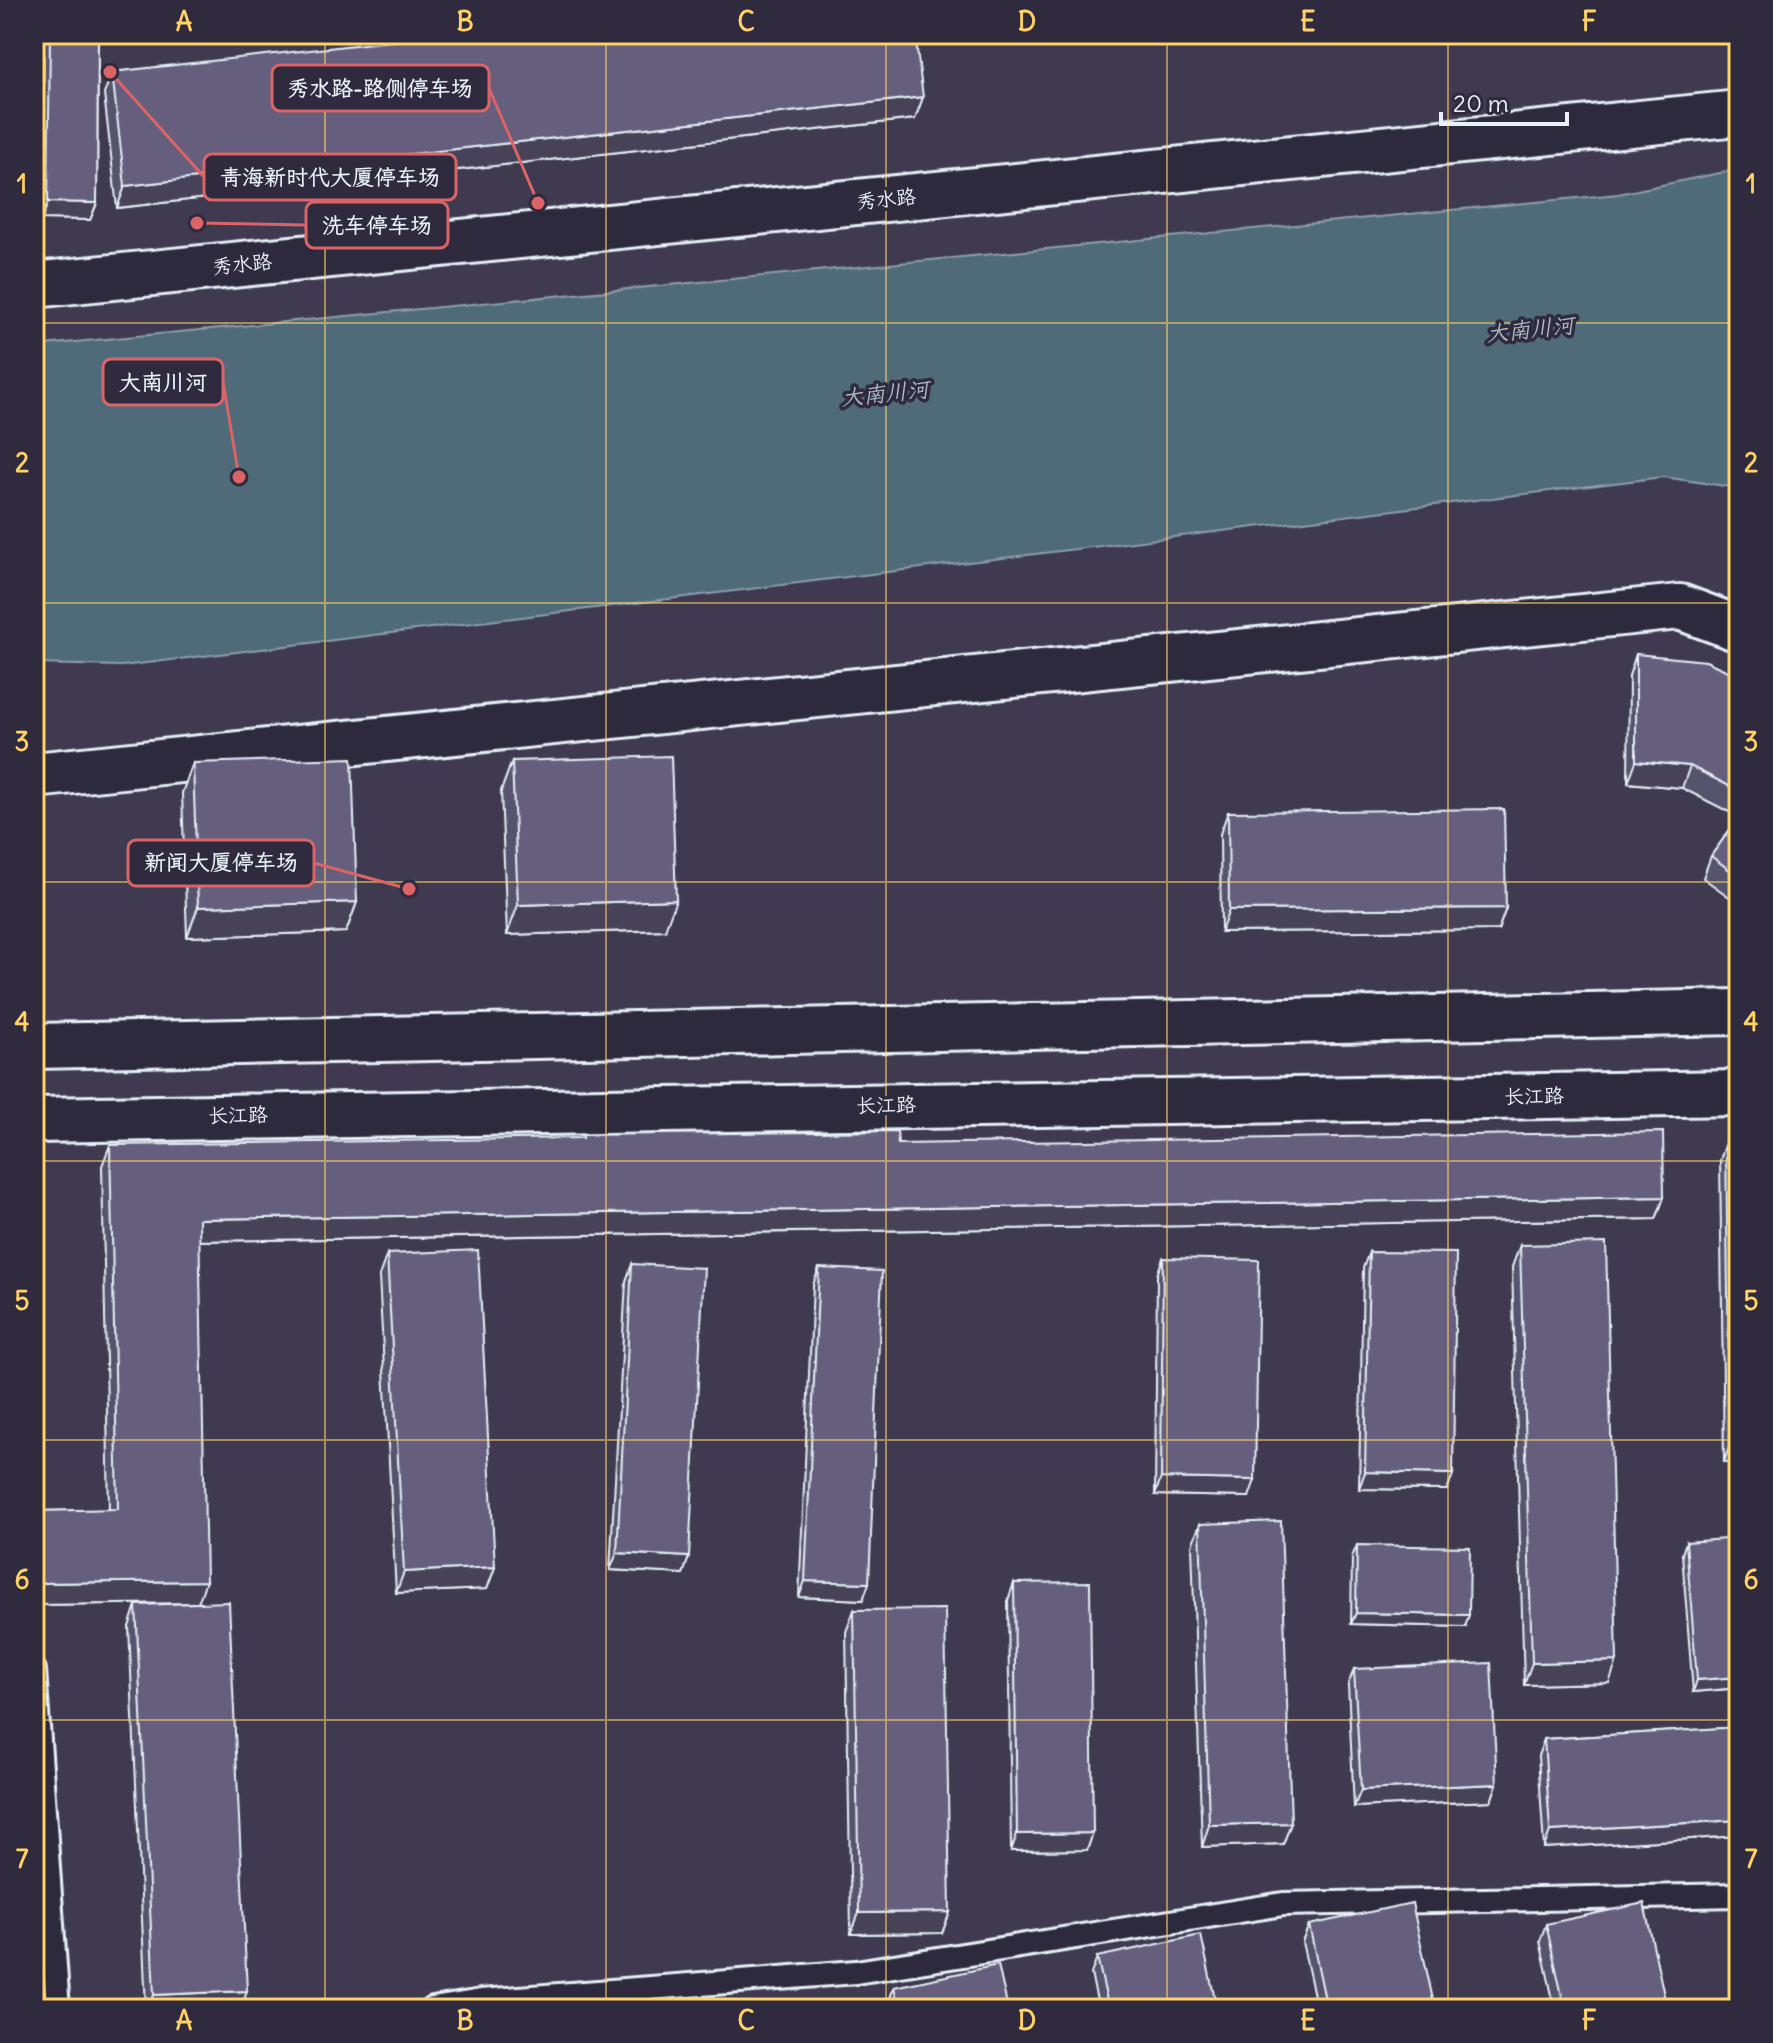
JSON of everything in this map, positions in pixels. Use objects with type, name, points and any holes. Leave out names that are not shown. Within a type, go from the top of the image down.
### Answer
[{"type":"street","name":"秀水路","points":[[34,285],[1739,113]]},
{"type":"street","points":[[34,775],[1680,607],[1739,629]]},
{"type":"street","points":[[34,1046],[1739,1012]]},
{"type":"street","name":"长江路","points":[[34,1120],[1739,1093]]},
{"type":"lane","points":[[34,1670],[58,2009]]},
{"type":"lane","points":[[433,2009],[481,2001],[856,1972],[1283,1904],[1739,1895]]},
{"type":"water","points":[[1739,169],[1739,488],[1663,477],[122,666],[34,664],[34,346],[1618,194]]},
{"type":"building","points":[[50,34],[98,34],[97,203],[48,202]]},
{"type":"building","points":[[453,34],[915,34],[923,97],[125,186],[112,72]]},
{"type":"building","points":[[1636,654],[1706,661],[1739,676],[1739,791],[1690,766],[1636,761]]},
{"type":"building","points":[[671,756],[676,900],[518,905],[512,761]]},
{"type":"building","points":[[352,758],[357,902],[198,907],[193,763]]},
{"type":"building","points":[[1504,809],[1506,908],[1229,910],[1228,812]]},
{"type":"building","points":[[1739,817],[1739,877],[1711,856]]},
{"type":"building","points":[[897,1131],[898,1144],[1663,1132],[1664,1197],[199,1219],[206,1581],[38,1583],[37,1511],[118,1509],[110,1145]]},
{"type":"building","points":[[1726,1143],[1739,1143],[1739,1445],[1730,1445]]},
{"type":"building","points":[[1606,1243],[1617,1661],[1532,1663],[1520,1245]]},
{"type":"building","points":[[478,1250],[495,1567],[404,1572],[387,1254]]},
{"type":"building","points":[[1369,1252],[1456,1253],[1453,1474],[1365,1472]]},
{"type":"building","points":[[1163,1258],[1259,1260],[1255,1480],[1161,1478]]},
{"type":"building","points":[[632,1264],[704,1268],[689,1557],[617,1553]]},
{"type":"building","points":[[819,1268],[882,1271],[869,1583],[805,1581]]},
{"type":"building","points":[[1281,1521],[1291,1823],[1209,1825],[1200,1524]]},
{"type":"building","points":[[1739,1538],[1739,1677],[1697,1680],[1686,1542]]},
{"type":"building","points":[[1357,1545],[1470,1547],[1469,1615],[1356,1613]]},
{"type":"building","points":[[1090,1582],[1093,1833],[1017,1834],[1014,1583]]},
{"type":"building","points":[[229,1602],[247,1991],[154,1995],[136,1605]]},
{"type":"building","points":[[945,1609],[950,1912],[859,1913],[854,1610]]},
{"type":"building","points":[[1491,1663],[1497,1784],[1361,1790],[1354,1669]]},
{"type":"building","points":[[1739,1727],[1739,1820],[1550,1831],[1544,1739]]},
{"type":"building","points":[[1412,1903],[1435,2009],[1327,2009],[1309,1925]]},
{"type":"building","points":[[1644,1903],[1667,2009],[1565,2009],[1546,1924]]},
{"type":"building","points":[[1201,1935],[1217,2009],[1109,2009],[1097,1957]]},
{"type":"building","points":[[998,1965],[1008,2009],[899,2009],[894,1987]]},
{"type":"place","name":"青海新时代大厦停车场","points":[[110,72]]},
{"type":"place","name":"秀水路-路侧停车场","points":[[538,203]]},
{"type":"place","name":"洗车停车场","points":[[197,223]]},
{"type":"place","name":"大南川河","points":[[239,477]]},
{"type":"place","name":"新闻大厦停车场","points":[[409,889]]}]
